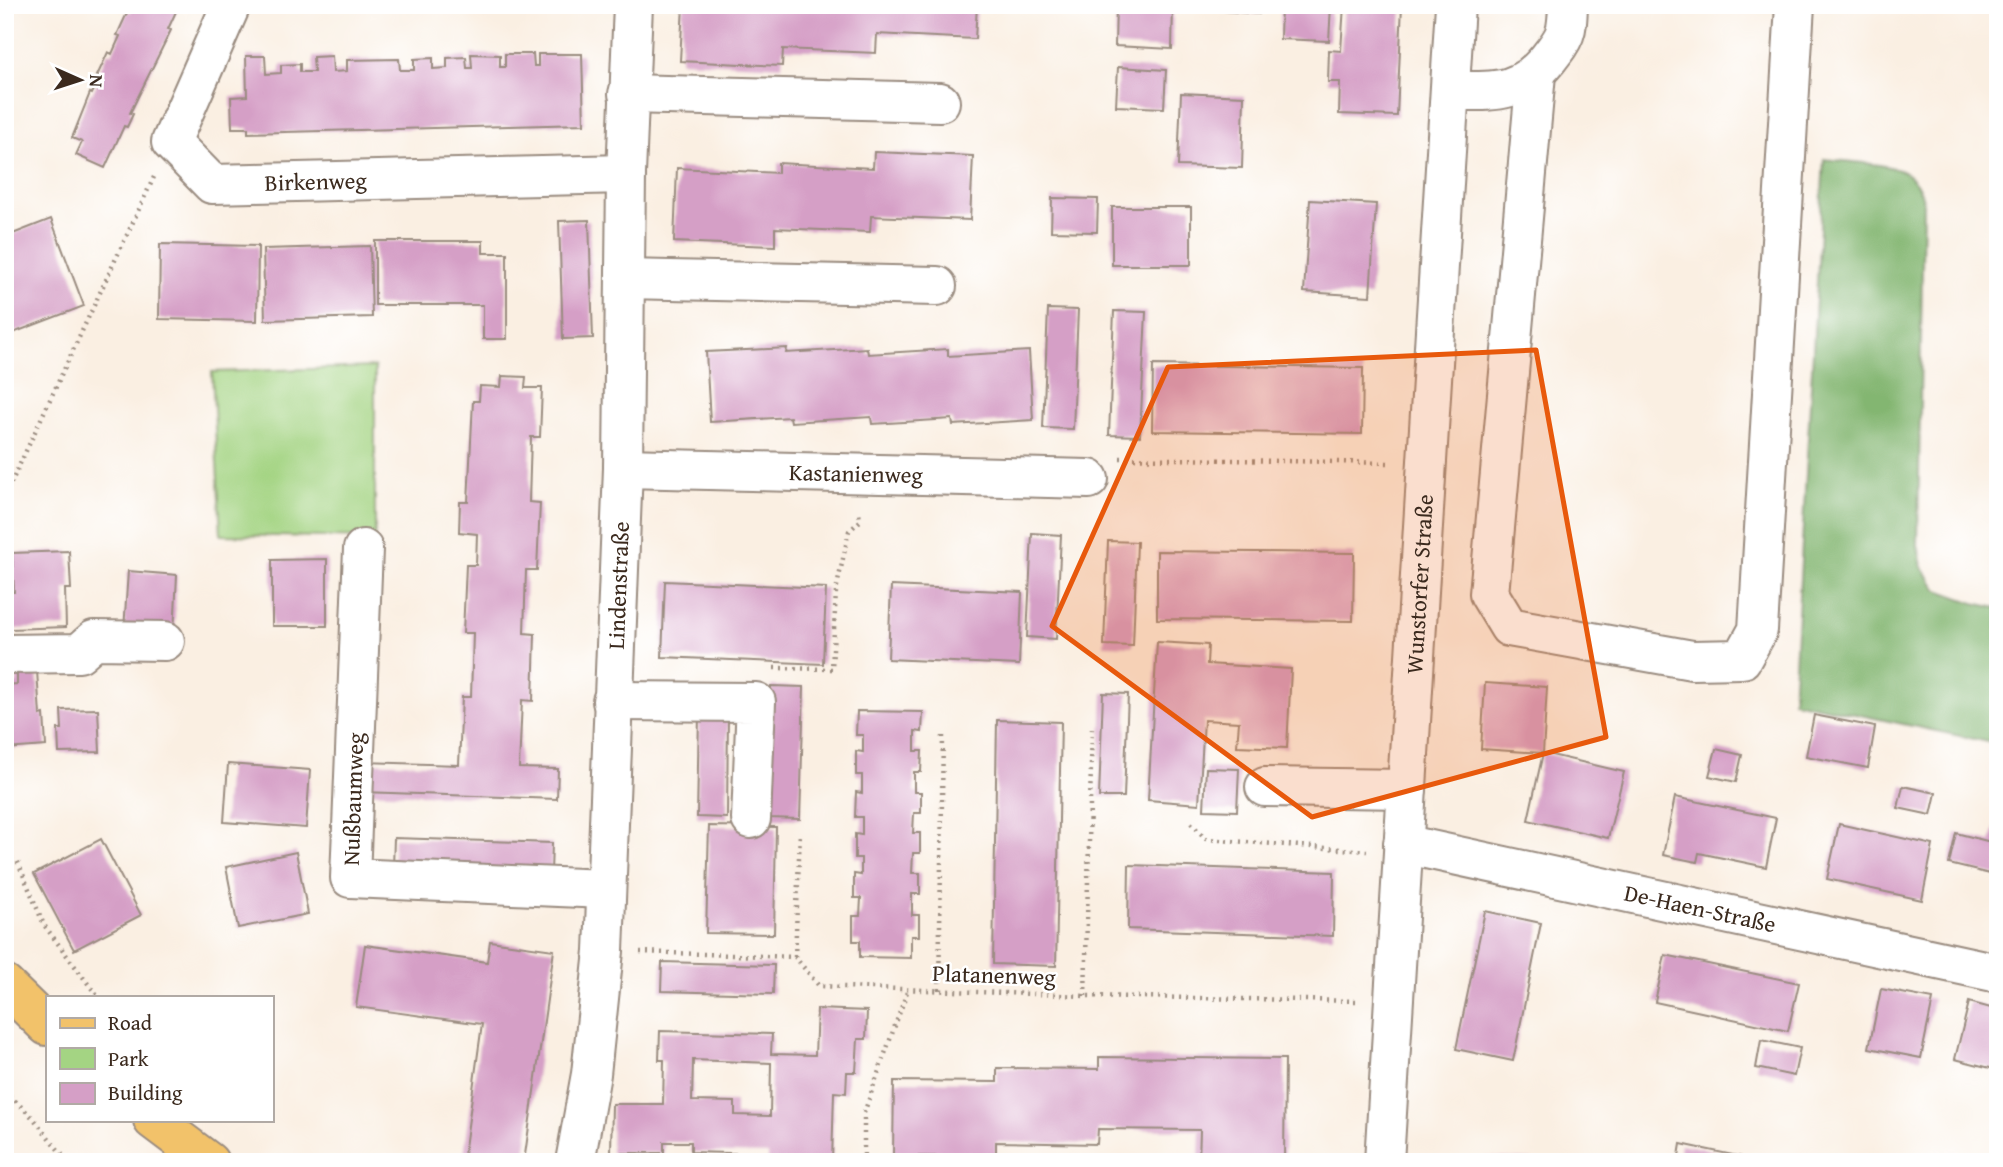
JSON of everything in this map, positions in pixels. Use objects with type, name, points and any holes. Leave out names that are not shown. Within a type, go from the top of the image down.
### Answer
[{"type":"main road","points":[[5,985],[46,1025]]},
{"type":"main road","points":[[156,1122],[209,1162]]},
{"type":"street","points":[[171,142],[231,5]]},
{"type":"street","name":"Lindenstraße","points":[[575,1162],[591,1074],[604,951],[622,468],[626,174],[633,5]]},
{"type":"street","name":"Wunstorfer Straße","points":[[1384,1162],[1455,5]]},
{"type":"street","points":[[1450,91],[1497,91],[1519,86],[1536,74],[1566,36],[1568,5]]},
{"type":"street","points":[[1536,74],[1489,594],[1509,627],[1692,660],[1742,659],[1758,630],[1796,5]]},
{"type":"street","points":[[628,94],[940,102]]},
{"type":"street","name":"Birkenweg","points":[[171,142],[212,184],[626,174]]},
{"type":"street","points":[[625,279],[937,286]]},
{"type":"street","name":"Kastanienweg","points":[[622,468],[856,472],[1102,468]]},
{"type":"street","name":"Nußbaumweg","points":[[363,549],[350,878],[605,890]]},
{"type":"street","points":[[5,654],[79,653],[94,640],[165,641]]},
{"type":"street","points":[[612,701],[756,702],[751,819]]},
{"type":"street","points":[[1265,787],[1407,789]]},
{"type":"street","name":"De-Haen-Straße","points":[[1403,849],[1998,973]]},
{"type":"path","points":[[5,496],[171,142]]},
{"type":"path","points":[[1102,468],[1427,464]]},
{"type":"path","points":[[763,668],[832,669],[836,591],[849,531],[860,521],[856,472]]},
{"type":"path","points":[[1085,996],[1092,727]]},
{"type":"path","points":[[939,990],[943,736]]},
{"type":"path","points":[[1191,822],[1206,839],[1403,849]]},
{"type":"path","points":[[604,951],[795,957],[800,832]]},
{"type":"path","points":[[5,859],[17,860],[44,925],[96,996]]},
{"type":"path","name":"Platanenweg","points":[[795,957],[819,986],[1085,996],[1395,1002]]},
{"type":"path","points":[[864,1162],[864,1114],[908,989]]},
{"type":"path","points":[[5,1091],[34,1119],[68,1162]]},
{"type":"highlighted area","points":[[1536,350],[1606,737],[1312,817],[1052,626],[1168,367]]},
{"type":"green space","points":[[1824,159],[1899,170],[1913,179],[1923,198],[1918,545],[1922,567],[1938,590],[1974,603],[1998,608],[1998,744],[1793,701]]},
{"type":"green space","points":[[375,367],[375,538],[221,535],[212,372]]},
{"type":"building","points":[[134,5],[179,5],[168,29],[171,30],[130,113],[133,114],[127,127],[124,126],[105,168],[76,155],[82,142],[72,138],[90,93],[92,94],[100,77],[97,76],[108,52],[112,54],[120,36],[117,35],[128,11],[131,12]]},
{"type":"building","points":[[683,5],[977,5],[975,39],[877,34],[876,53],[783,49],[782,66],[680,61]]},
{"type":"building","points":[[1116,5],[1173,5],[1172,49],[1115,46]]},
{"type":"building","points":[[1224,5],[1260,5],[1259,14],[1224,11]]},
{"type":"building","points":[[1281,5],[1331,5],[1329,41],[1280,39]]},
{"type":"building","points":[[1344,5],[1402,5],[1397,116],[1339,114],[1340,82],[1328,82],[1329,50],[1341,51]]},
{"type":"building","points":[[471,54],[500,55],[500,67],[505,67],[505,54],[533,54],[534,66],[538,66],[538,54],[582,54],[584,124],[248,133],[248,128],[232,128],[231,97],[247,96],[246,56],[265,56],[266,74],[281,73],[281,65],[300,64],[300,72],[314,72],[313,57],[332,56],[333,72],[347,71],[347,60],[399,59],[400,70],[414,70],[414,59],[433,58],[433,69],[447,68],[447,58],[466,57],[467,68],[472,68]]},
{"type":"building","points":[[1118,67],[1166,70],[1164,108],[1116,106]]},
{"type":"building","points":[[1181,93],[1244,96],[1242,168],[1178,166]]},
{"type":"building","points":[[874,152],[973,156],[970,220],[871,216],[870,232],[775,228],[775,246],[674,242],[677,168],[778,173],[778,163],[873,168]]},
{"type":"building","points":[[1052,198],[1098,199],[1097,232],[1051,231]]},
{"type":"building","points":[[1310,200],[1376,204],[1370,296],[1304,292]]},
{"type":"building","points":[[1112,207],[1191,207],[1191,265],[1112,265]]},
{"type":"building","points":[[51,219],[84,306],[5,336],[5,237]]},
{"type":"building","points":[[589,220],[593,338],[563,339],[559,221]]},
{"type":"building","points":[[375,241],[483,241],[483,253],[507,253],[507,339],[483,339],[483,305],[375,305]]},
{"type":"building","points":[[160,244],[258,246],[257,321],[159,319]]},
{"type":"building","points":[[370,246],[372,317],[265,320],[263,249]]},
{"type":"building","points":[[1048,309],[1078,310],[1073,429],[1043,428]]},
{"type":"building","points":[[1114,311],[1146,312],[1140,436],[1109,435]]},
{"type":"building","points":[[787,348],[786,353],[867,348],[868,354],[948,349],[948,356],[1029,351],[1033,420],[953,425],[952,419],[872,424],[871,417],[791,422],[790,417],[710,422],[706,352]]},
{"type":"building","points":[[1153,365],[1363,368],[1362,434],[1152,431]]},
{"type":"building","points":[[502,376],[526,377],[525,388],[542,388],[540,437],[531,437],[529,502],[540,503],[537,570],[526,570],[524,633],[535,634],[533,701],[522,700],[519,768],[558,769],[557,799],[363,792],[364,762],[459,765],[462,697],[471,697],[473,633],[463,633],[466,565],[476,565],[477,534],[459,532],[460,502],[468,502],[473,401],[479,401],[480,386],[501,387]]},
{"type":"building","points":[[1032,533],[1061,535],[1056,639],[1027,637]]},
{"type":"building","points":[[1108,541],[1137,542],[1133,646],[1104,645]]},
{"type":"building","points":[[69,551],[71,589],[65,589],[66,627],[10,629],[8,592],[14,592],[12,553]]},
{"type":"building","points":[[1157,551],[1354,553],[1353,621],[1157,619]]},
{"type":"building","points":[[327,559],[327,626],[272,626],[272,560]]},
{"type":"building","points":[[128,571],[177,575],[174,633],[124,630]]},
{"type":"building","points":[[665,581],[826,588],[823,664],[662,657]]},
{"type":"building","points":[[891,586],[1022,592],[1019,665],[888,659]]},
{"type":"building","points":[[1157,642],[1208,645],[1207,664],[1291,669],[1287,748],[1237,746],[1239,722],[1204,720],[1199,804],[1148,800]]},
{"type":"building","points":[[37,671],[40,715],[44,714],[46,746],[5,749],[5,685],[17,684],[17,672]]},
{"type":"building","points":[[1485,683],[1547,687],[1543,753],[1481,749]]},
{"type":"building","points":[[771,686],[804,687],[800,819],[769,818]]},
{"type":"building","points":[[1103,693],[1128,694],[1124,797],[1099,797]]},
{"type":"building","points":[[98,709],[100,752],[59,753],[58,729],[62,729],[61,710]]},
{"type":"building","points":[[857,711],[923,712],[922,732],[915,731],[915,751],[922,751],[921,772],[914,772],[914,792],[921,792],[921,813],[914,813],[913,833],[920,833],[920,853],[913,853],[912,873],[920,873],[920,894],[912,894],[912,915],[919,915],[919,936],[911,936],[911,958],[860,957],[860,941],[853,941],[853,916],[860,916],[861,898],[854,898],[854,874],[861,875],[861,858],[855,858],[855,834],[862,835],[862,817],[855,817],[856,792],[862,793],[862,775],[856,775],[856,751],[863,752],[863,735],[856,735]]},
{"type":"building","points":[[699,714],[728,714],[727,818],[697,817]]},
{"type":"building","points":[[1814,715],[1875,727],[1868,768],[1806,756]]},
{"type":"building","points":[[997,720],[1061,722],[1056,966],[993,964]]},
{"type":"building","points":[[1716,749],[1742,755],[1736,782],[1709,776]]},
{"type":"building","points":[[1543,753],[1624,772],[1608,838],[1528,820]]},
{"type":"building","points":[[228,764],[310,770],[306,828],[224,822]]},
{"type":"building","points":[[1206,768],[1239,769],[1237,811],[1204,810]]},
{"type":"building","points":[[1903,786],[1936,793],[1931,815],[1898,808]]},
{"type":"building","points":[[1675,797],[1776,818],[1766,867],[1699,853],[1697,862],[1663,855]]},
{"type":"building","points":[[1839,824],[1933,845],[1922,900],[1827,879]]},
{"type":"building","points":[[709,826],[776,827],[774,934],[706,933]]},
{"type":"building","points":[[1995,827],[1998,827],[1998,876],[1949,864],[1956,833],[1991,842]]},
{"type":"building","points":[[394,838],[552,843],[551,873],[393,868]]},
{"type":"building","points":[[101,839],[141,915],[74,950],[34,874]]},
{"type":"building","points":[[296,852],[308,914],[238,928],[226,867]]},
{"type":"building","points":[[1129,865],[1334,872],[1333,936],[1128,929]]},
{"type":"building","points":[[1485,911],[1541,923],[1513,1061],[1456,1049]]},
{"type":"building","points":[[490,941],[554,950],[524,1162],[463,1162],[482,1024],[356,1007],[365,945],[487,962]]},
{"type":"building","points":[[1665,955],[1799,983],[1788,1031],[1655,1002]]},
{"type":"building","points":[[662,962],[774,965],[773,994],[661,991]]},
{"type":"building","points":[[1881,989],[1933,999],[1921,1058],[1869,1048]]},
{"type":"building","points":[[1969,1002],[1998,1010],[1998,1070],[1955,1059]]},
{"type":"building","points":[[817,1009],[867,1011],[866,1039],[858,1039],[856,1072],[847,1072],[846,1093],[834,1092],[832,1162],[768,1162],[768,1154],[691,1152],[691,1142],[664,1142],[664,1153],[611,1153],[612,1104],[663,1104],[664,1060],[659,1060],[660,1031],[772,1034],[771,1054],[815,1055]],"holes":[[[693,1060],[771,1063],[770,1116],[735,1115],[735,1102],[692,1101]]]},
{"type":"building","points":[[1761,1040],[1800,1048],[1794,1076],[1756,1068]]},
{"type":"building","points":[[1099,1057],[1285,1059],[1284,1162],[1199,1162],[1200,1130],[1098,1129],[1097,1144],[996,1142],[996,1157],[893,1156],[894,1081],[997,1082],[997,1068],[1099,1069]]},
{"type":"building","points":[[1681,1144],[1747,1158],[1747,1162],[1678,1162]]},
{"type":"building","points":[[1485,1157],[1533,1160],[1533,1162],[1485,1162]]}]
